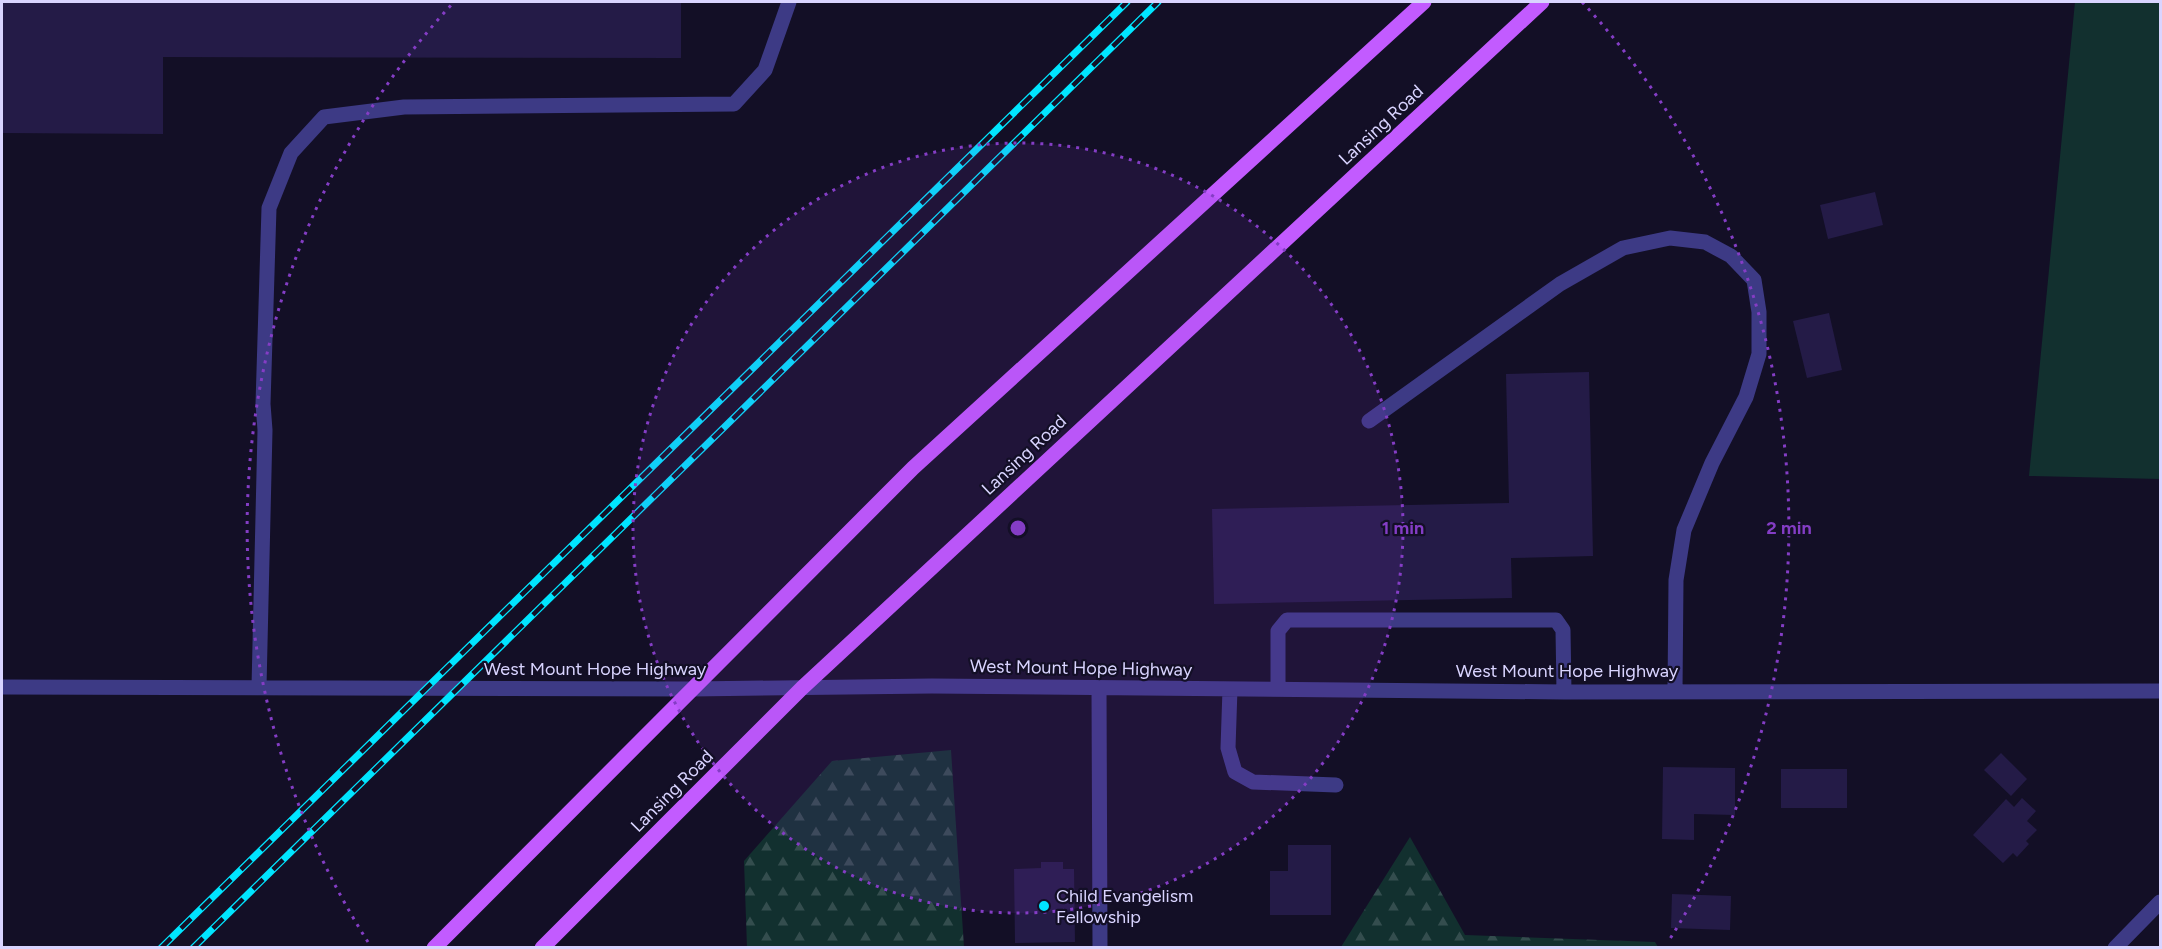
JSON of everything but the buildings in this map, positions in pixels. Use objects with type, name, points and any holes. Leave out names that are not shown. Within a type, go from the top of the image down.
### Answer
[{"type":"main road","points":[[434,948],[913,468],[1424,2]]},
{"type":"main road","name":"Lansing Road","points":[[542,948],[802,688],[1542,2]]},
{"type":"street","points":[[259,687],[263,404],[269,208],[291,153],[324,117],[404,106],[734,104],[765,70],[789,2]]},
{"type":"street","points":[[1369,421],[1560,284],[1623,248],[1670,238],[1705,242],[1731,256],[1754,280],[1759,312],[1759,354],[1746,397],[1712,463],[1684,531],[1676,580],[1675,691]]},
{"type":"street","points":[[1278,689],[1278,631],[1287,620],[1556,620],[1563,630],[1564,692]]},
{"type":"street","name":"West Mount Hope Highway","points":[[2,687],[692,689],[932,686],[1564,692],[2160,691]]},
{"type":"street","points":[[1099,688],[1100,948]]},
{"type":"street","points":[[1230,689],[1228,748],[1235,772],[1254,782],[1336,785]]},
{"type":"street","points":[[2115,948],[2160,902]]},
{"type":"green space","points":[[2075,2],[2160,2],[2160,479],[2029,476]]},
{"type":"green space","points":[[951,750],[964,947],[747,947],[744,861],[832,761]]},
{"type":"green space","points":[[1410,837],[1465,935],[1655,942],[1658,947],[1341,947]]},
{"type":"railway","points":[[161,948],[1127,2]]},
{"type":"railway","points":[[193,948],[1158,2]]},
{"type":"place","name":"Child Evangelism Fellowship","points":[[1044,906]]}]
